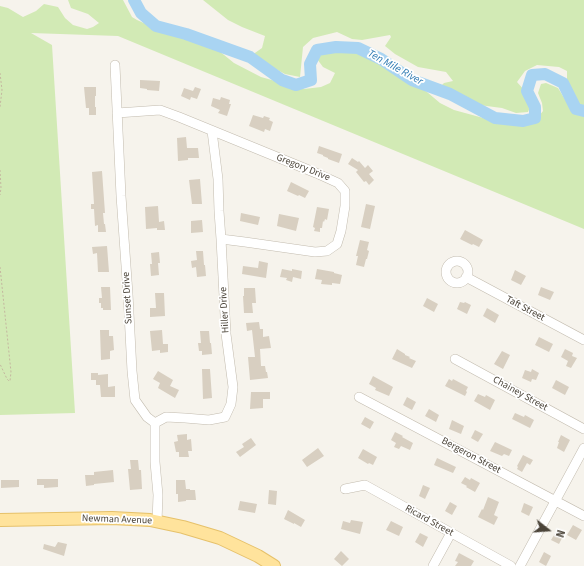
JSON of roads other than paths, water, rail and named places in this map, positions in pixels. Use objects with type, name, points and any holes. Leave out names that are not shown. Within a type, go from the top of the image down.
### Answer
[{"type":"main road","name":"Newman Avenue","points":[[0,520],[112,518],[150,520],[183,527],[220,538],[258,556],[274,566]]},
{"type":"street","name":"Sunset Drive","points":[[115,65],[131,363],[135,400],[147,417],[155,423]]},
{"type":"street","name":"Gregory Drive","points":[[117,113],[160,110],[332,180],[338,183],[345,191],[345,206],[341,231],[337,244],[327,251],[315,252],[221,239]]},
{"type":"street","name":"Hiller Drive","points":[[155,423],[166,417],[209,420],[225,417],[231,404],[233,388],[226,334],[218,179],[212,131]]},
{"type":"street","name":"Taft Street","points":[[466,277],[584,340]]},
{"type":"street","name":"Chainey Street","points":[[455,359],[584,429]]},
{"type":"street","name":"Bergeron Street","points":[[359,397],[584,516]]},
{"type":"street","points":[[155,423],[155,462],[158,495],[157,522]]},
{"type":"street","points":[[520,566],[584,448]]},
{"type":"street","name":"Ricard Street","points":[[345,489],[364,485],[511,566]]},
{"type":"street","points":[[433,566],[451,533]]},
{"type":"waterway","name":"Ten Mile River","points":[[134,0],[141,13],[156,26],[186,34],[250,57],[282,80],[296,85],[311,80],[310,64],[317,50],[336,47],[358,48],[381,59],[412,80],[450,94],[495,118],[523,121],[535,118],[535,107],[527,91],[532,75],[545,74],[563,83],[576,109],[584,111]]}]
